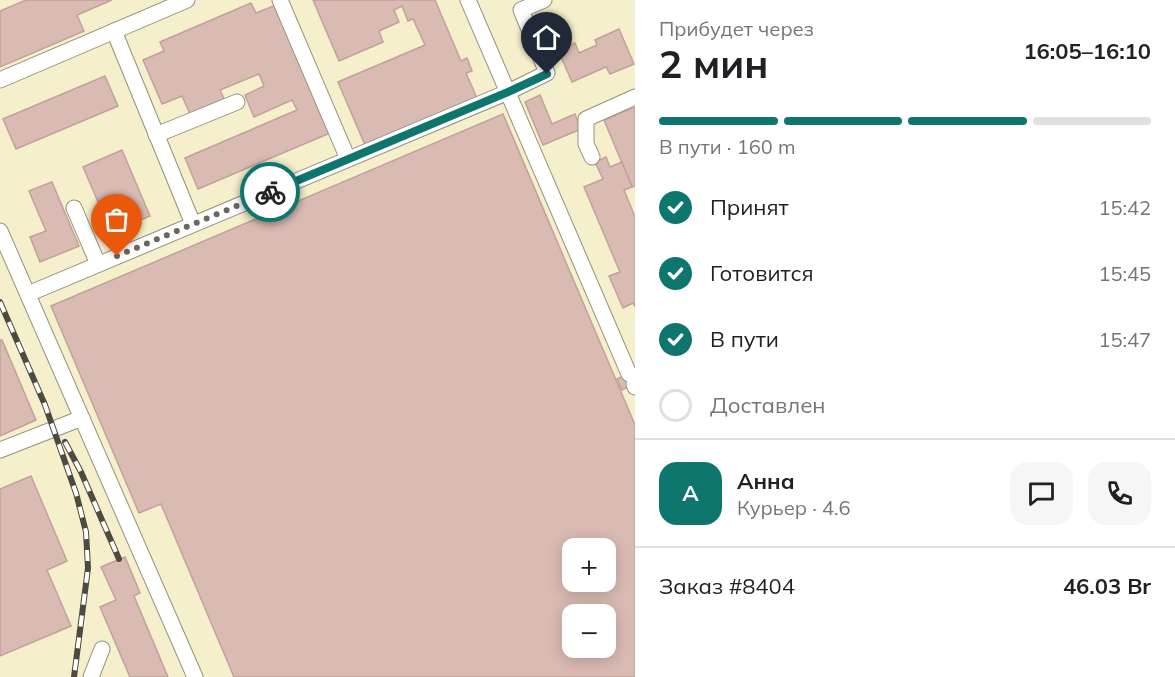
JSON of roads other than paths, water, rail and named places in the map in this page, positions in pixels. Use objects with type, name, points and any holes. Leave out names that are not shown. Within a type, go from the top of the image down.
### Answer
[{"type":"lane","points":[[0,80],[187,0]]},
{"type":"lane","points":[[280,0],[348,159]]},
{"type":"lane","points":[[468,0],[633,382]]},
{"type":"lane","points":[[27,294],[547,74],[521,10],[544,0]]},
{"type":"lane","points":[[114,31],[193,224]]},
{"type":"lane","points":[[591,157],[586,144],[586,119],[635,97]]},
{"type":"lane","points":[[156,135],[237,102]]},
{"type":"lane","points":[[74,208],[98,264]]},
{"type":"lane","points":[[0,231],[195,677]]},
{"type":"lane","points":[[0,450],[82,418]]},
{"type":"lane","points":[[91,677],[102,649]]},
{"type":"railway","points":[[0,302],[45,405],[76,493],[86,532],[88,568],[74,677]]},
{"type":"railway","points":[[65,442],[81,472],[119,559]]}]
